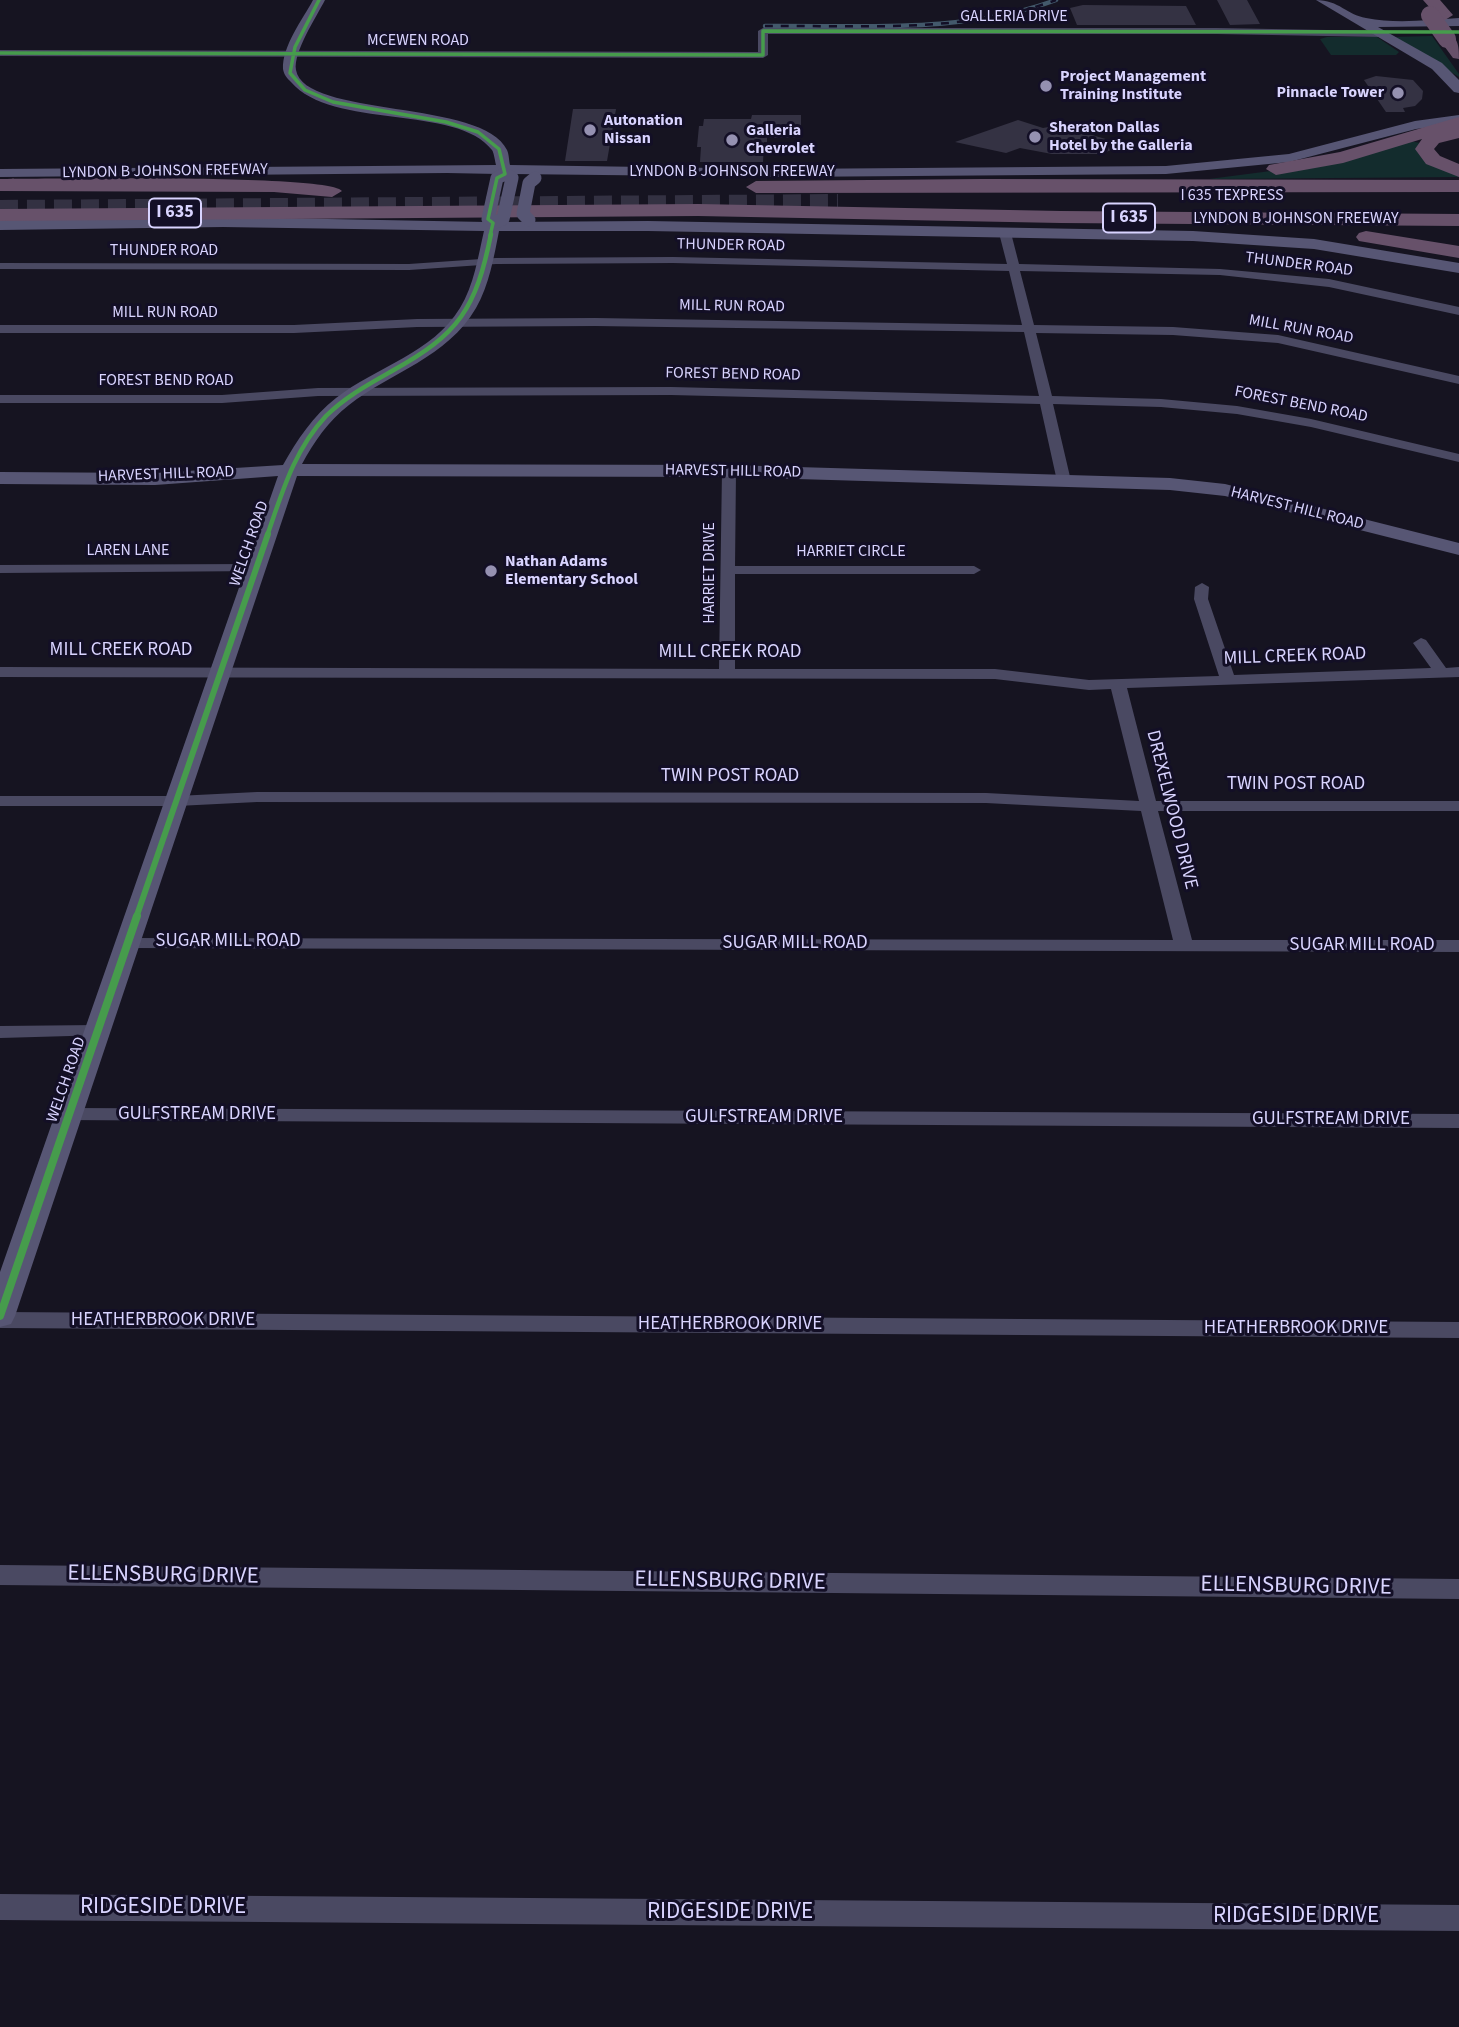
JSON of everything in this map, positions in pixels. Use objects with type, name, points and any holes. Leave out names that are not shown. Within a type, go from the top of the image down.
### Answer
[{"type":"highway","points":[[1416,0],[1441,13],[1456,33],[1459,54]]},
{"type":"highway","points":[[984,185],[1099,178],[1198,177],[1265,171],[1343,157],[1459,120]]},
{"type":"highway","points":[[1459,132],[1432,139],[1424,149],[1433,160],[1459,171]]},
{"type":"highway","points":[[1217,186],[1275,181],[1459,179]]},
{"type":"highway","points":[[0,185],[274,186],[423,216],[773,221],[1116,234]]},
{"type":"highway","name":"LYNDON B JOHNSON FREEWAY","points":[[479,185],[1459,186]]},
{"type":"highway","name":"LYNDON B JOHNSON FREEWAY","points":[[0,196],[343,198],[1075,217],[1459,222]]},
{"type":"highway","name":"I 635 TEXPRESS","points":[[1459,197],[838,199],[1459,205]]},
{"type":"highway","name":"LYNDON B JOHNSON FREEWAY","points":[[0,215],[343,198]]},
{"type":"highway","points":[[800,211],[850,218],[1244,225],[1459,222]]},
{"type":"highway","points":[[1244,225],[1336,233],[1459,252]]},
{"type":"main road","points":[[293,54],[319,0]]},
{"type":"main road","points":[[1322,0],[1442,70],[1459,89]]},
{"type":"main road","points":[[1354,18],[1391,24],[1441,13]]},
{"type":"main road","points":[[1328,29],[1348,26],[1354,18]]},
{"type":"main road","points":[[1378,32],[1456,33]]},
{"type":"main road","name":"LYNDON B JOHNSON FREEWAY","points":[[0,173],[447,169],[505,172],[587,170],[919,173],[1206,168],[1311,154],[1415,125],[1459,120]]},
{"type":"main road","points":[[420,227],[466,221],[472,216],[479,185],[447,169]]},
{"type":"main road","points":[[0,179],[261,176],[323,170]]},
{"type":"main road","points":[[549,186],[587,170]]},
{"type":"main road","name":"WELCH ROAD","points":[[493,225],[503,219],[512,178],[505,172]]},
{"type":"main road","name":"LYNDON B JOHNSON FREEWAY","points":[[0,225],[223,222],[420,227],[493,225]]},
{"type":"main road","name":"LYNDON B JOHNSON FREEWAY","points":[[1005,233],[1233,237],[1301,243],[1459,268]]},
{"type":"main road","name":"WELCH ROAD","points":[[0,1318],[290,470]]},
{"type":"main road","name":"HARVEST HILL ROAD","points":[[290,470],[729,471],[1170,484],[1224,490],[1459,549]]},
{"type":"street","name":"GALLERIA DRIVE","points":[[1217,31],[1328,29],[1378,32]]},
{"type":"street","name":"MCEWEN ROAD","points":[[0,52],[763,55],[763,31],[811,31]]},
{"type":"street","name":"GALLERIA DRIVE","points":[[811,31],[1378,32]]},
{"type":"street","name":"WELCH ROAD","points":[[293,54],[289,73],[308,91],[343,103],[448,123],[477,132],[502,150],[505,172]]},
{"type":"street","points":[[537,223],[523,214],[529,183],[549,186]]},
{"type":"street","name":"LYNDON B JOHNSON FREEWAY","points":[[493,225],[537,223],[1005,233]]},
{"type":"street","name":"WELCH ROAD","points":[[290,470],[313,430],[343,401],[438,343],[459,322],[473,299],[493,225]]},
{"type":"street","points":[[1005,233],[1064,481]]},
{"type":"street","name":"THUNDER ROAD","points":[[0,266],[409,267],[484,262],[673,260],[1256,274],[1329,283],[1459,311]]},
{"type":"street","name":"MILL RUN ROAD","points":[[0,329],[294,330],[459,322],[727,323],[1184,332],[1263,337],[1459,380]]},
{"type":"street","name":"FOREST BEND ROAD","points":[[0,399],[222,399],[358,391],[707,391],[1170,403],[1228,408],[1306,421],[1459,458]]},
{"type":"street","name":"HARVEST HILL ROAD","points":[[0,478],[155,479],[290,470]]},
{"type":"street","name":"HARRIET DRIVE","points":[[727,674],[729,471]]},
{"type":"street","name":"LAREN LANE","points":[[0,569],[256,568]]},
{"type":"street","name":"HARRIET CIRCLE","points":[[728,570],[974,570]]},
{"type":"street","points":[[1202,587],[1202,599],[1228,680]]},
{"type":"street","points":[[1421,643],[1441,672]]},
{"type":"street","name":"MILL CREEK ROAD","points":[[0,672],[995,674],[1059,683],[1118,685],[1459,672]]},
{"type":"street","name":"DREXELWOOD DRIVE","points":[[1118,685],[1184,946]]},
{"type":"street","name":"TWIN POST ROAD","points":[[0,801],[177,801],[257,797],[959,798],[1147,806],[1459,806]]},
{"type":"street","name":"SUGAR MILL ROAD","points":[[130,942],[1459,946]]},
{"type":"street","points":[[0,1032],[99,1031]]},
{"type":"street","name":"GULFSTREAM DRIVE","points":[[70,1115],[1459,1121]]},
{"type":"street","name":"HEATHERBROOK DRIVE","points":[[0,1318],[1459,1330]]},
{"type":"street","name":"ELLENSBURG DRIVE","points":[[0,1575],[1459,1589]]},
{"type":"street","name":"RIDGESIDE DRIVE","points":[[0,1907],[1459,1918]]},
{"type":"green space","points":[[1432,36],[1459,74],[1459,77],[1393,37]]},
{"type":"green space","points":[[1377,37],[1399,52],[1396,55],[1331,55],[1320,39]]},
{"type":"green space","points":[[1410,141],[1420,143],[1416,148],[1423,159],[1440,168],[1459,173],[1459,177],[1209,179],[1325,164]]},
{"type":"building","points":[[1217,0],[1247,0],[1260,24],[1230,25]]},
{"type":"building","points":[[1083,5],[1186,6],[1196,25],[1077,25],[1070,8]]},
{"type":"building","name":"Pinnacle Tower","points":[[1376,76],[1413,80],[1423,91],[1422,99],[1415,106],[1403,108],[1405,112],[1386,112],[1364,80]]},
{"type":"building","name":"Autonation Nissan","points":[[573,109],[616,109],[607,161],[565,161]]},
{"type":"building","name":"Galleria Chevrolet","points":[[752,115],[801,115],[801,138],[767,138],[767,142],[764,142],[763,162],[700,162],[701,147],[697,147],[699,126],[703,126],[704,119],[751,119]]},
{"type":"building","name":"Sheraton Dallas Hotel by the Galleria","points":[[1018,120],[1043,128],[1054,126],[1126,145],[1100,154],[1052,154],[1020,148],[1006,153],[955,142]]},
{"type":"tunnel","points":[[0,209],[838,203]]},
{"type":"railway","points":[[765,26],[949,23],[1021,11],[1056,0]]},
{"type":"cycle path","points":[[0,1316],[290,470],[312,433],[333,409],[426,351],[455,326],[477,290],[483,268],[493,223],[488,219],[497,178],[505,174],[499,149],[478,132],[446,122],[333,102],[305,90],[290,73],[291,58],[319,0]]},
{"type":"cycle path","points":[[0,53],[763,55],[763,31],[1459,32]]},
{"type":"place","name":"Project Management Training Institute","points":[[1046,86]]},
{"type":"place","name":"Pinnacle Tower","points":[[1398,93]]},
{"type":"place","name":"Autonation Nissan","points":[[590,130]]},
{"type":"place","name":"Sheraton Dallas Hotel by the Galleria","points":[[1035,137]]},
{"type":"place","name":"Galleria Chevrolet","points":[[732,140]]},
{"type":"place","name":"Nathan Adams Elementary School","points":[[491,571]]}]
